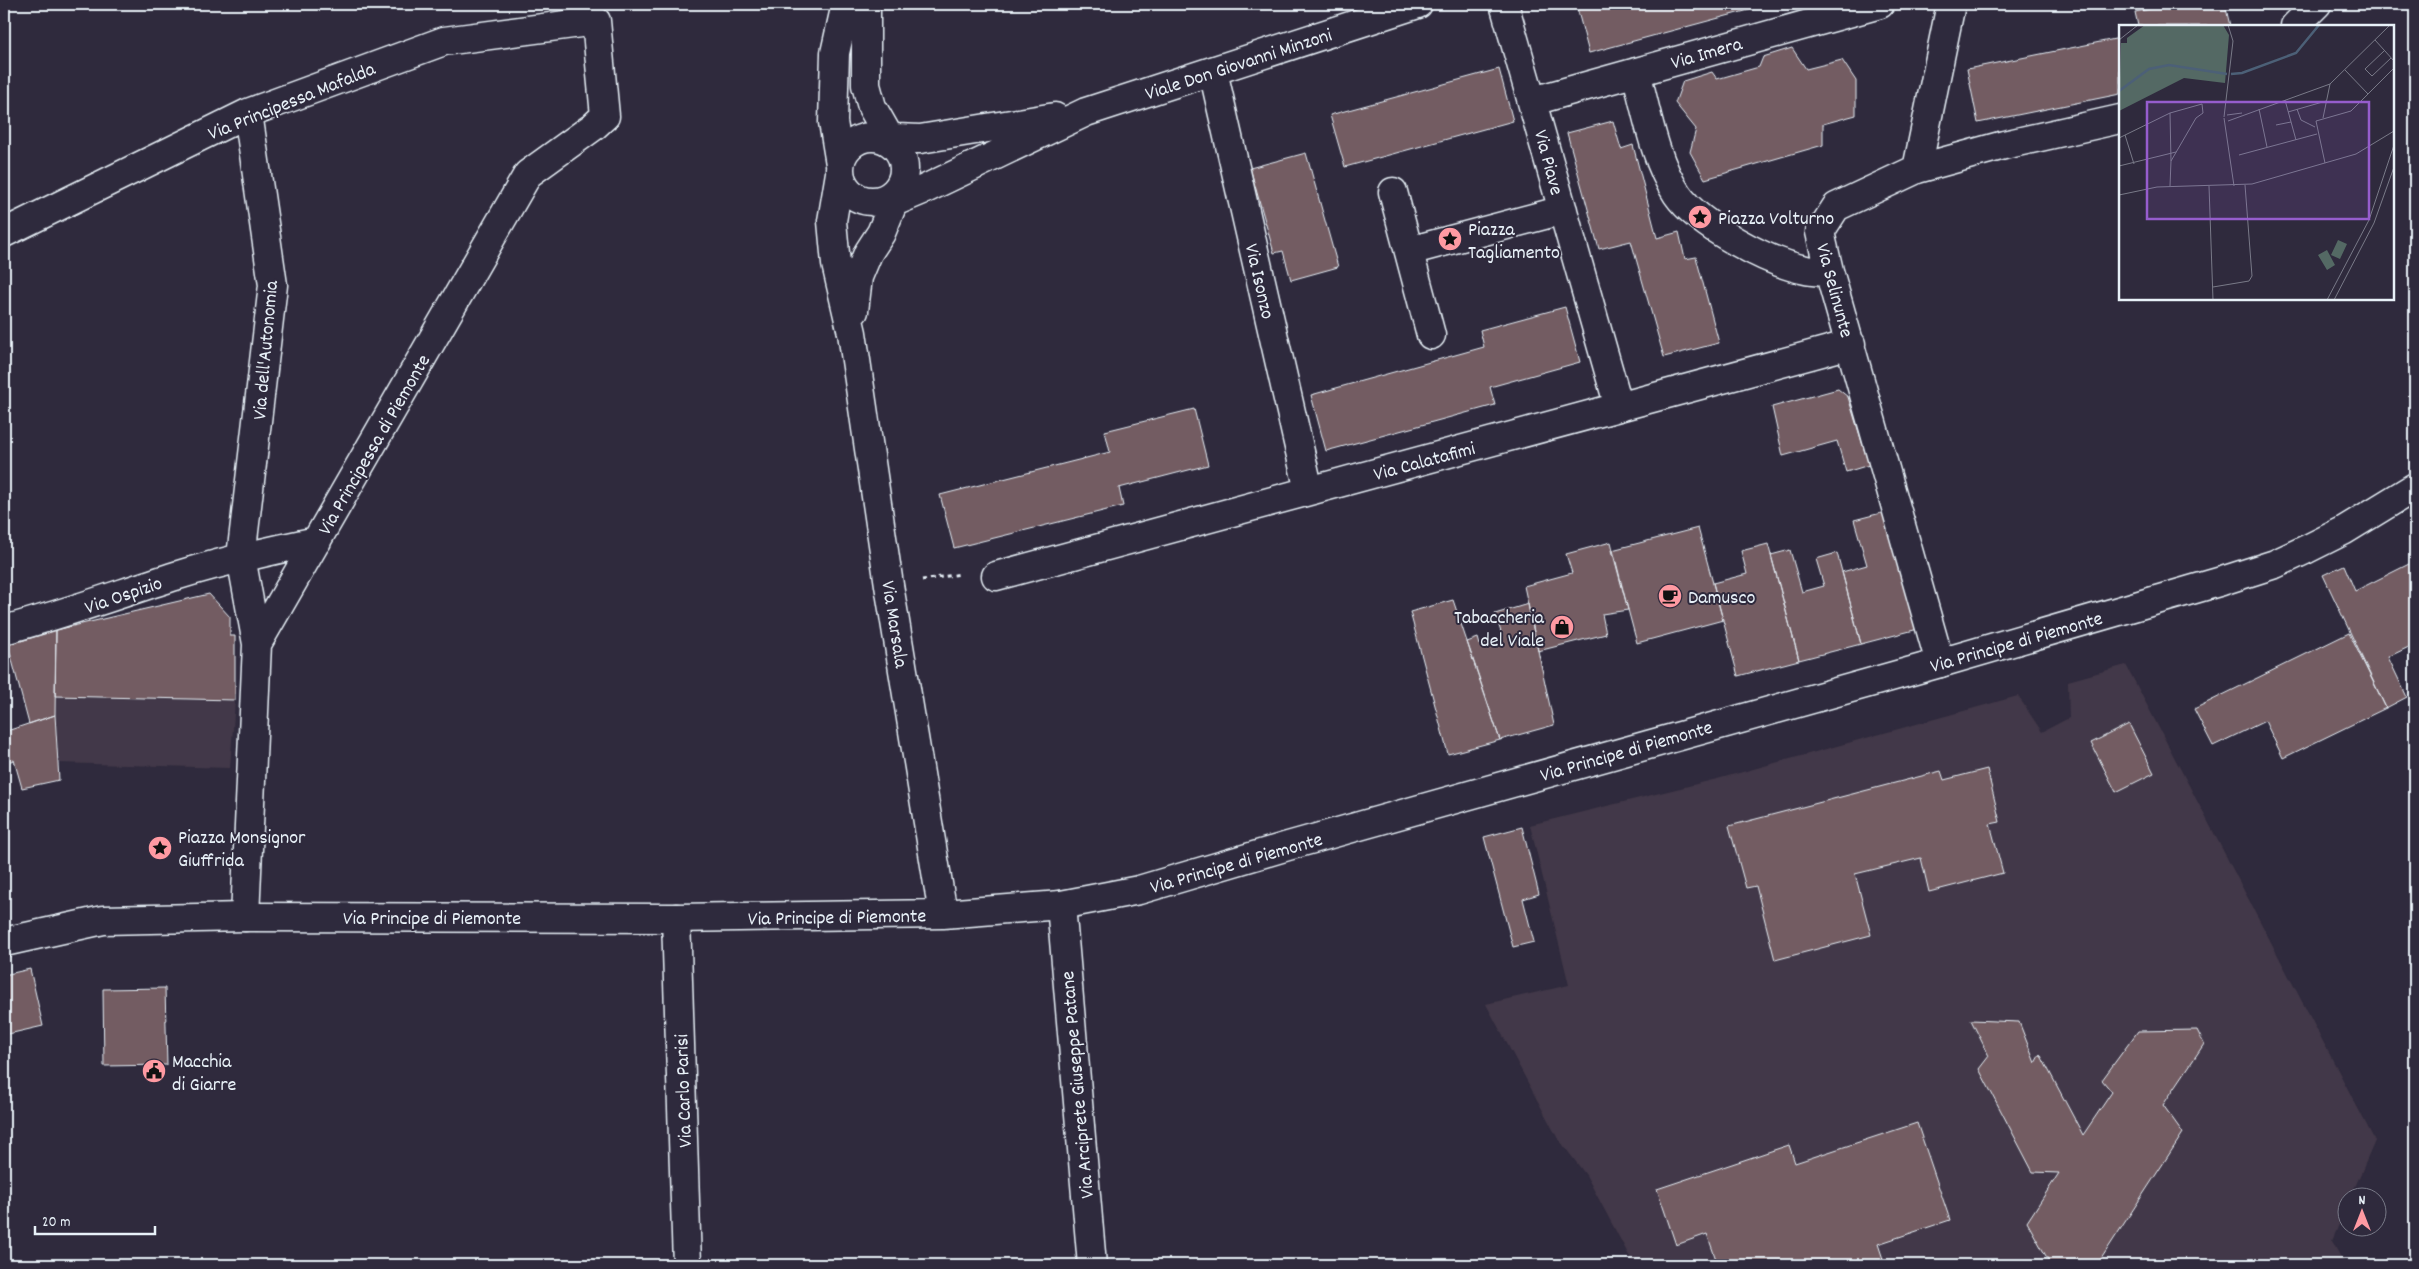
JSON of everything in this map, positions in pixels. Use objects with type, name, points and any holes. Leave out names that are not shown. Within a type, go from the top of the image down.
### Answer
[{"type":"street","points":[[846,4],[834,63],[833,122],[840,168],[845,188],[851,195],[867,201],[889,197],[951,177],[1086,112]]},
{"type":"street","points":[[852,332],[858,277],[868,253],[881,233],[889,197],[904,177],[905,165],[901,153],[885,139],[872,107],[866,85],[866,4]]},
{"type":"street","name":"Viale Don Giovanni Minzoni","points":[[1086,112],[1418,4]]},
{"type":"street","name":"Via Piave","points":[[1504,4],[1619,407]]},
{"type":"street","name":"Via Imera","points":[[1532,101],[1880,4]]},
{"type":"street","points":[[1917,169],[1951,4]]},
{"type":"street","points":[[2296,25],[2317,4]]},
{"type":"street","name":"Via Principessa Mafalda","points":[[4,233],[248,113],[444,41],[596,21]]},
{"type":"street","name":"Via Principessa di Piemonte","points":[[245,917],[257,644],[528,174],[594,127],[605,116],[596,21]]},
{"type":"street","name":"Via Isonzo","points":[[1213,71],[1309,491]]},
{"type":"street","points":[[1636,72],[1657,152],[1678,195],[1704,221],[1742,245],[1780,263],[1808,271],[1829,271]]},
{"type":"street","points":[[852,332],[836,264],[832,221],[840,168],[848,147],[856,141],[920,139],[1086,112]]},
{"type":"street","name":"Via dell'Autonomia","points":[[248,113],[273,284],[242,557],[257,644]]},
{"type":"street","name":"Via Selinunte","points":[[1940,663],[1829,271],[1820,232],[1836,207],[1917,169],[2004,145],[2119,119]]},
{"type":"street","points":[[1393,192],[1431,335]]},
{"type":"street","points":[[1409,251],[1563,210]]},
{"type":"street","name":"Via Marsala","points":[[852,332],[889,585],[943,914]]},
{"type":"street","name":"Via Calatafimi","points":[[996,576],[1851,344]]},
{"type":"street","name":"Via Principe di Piemonte","points":[[4,942],[103,920],[245,917],[676,918],[943,914],[1061,905],[1139,890],[1565,767],[2160,600],[2275,564],[2343,531],[2415,487]]},
{"type":"street","name":"Via Ospizio","points":[[4,630],[51,618],[172,577],[242,557],[317,541]]},
{"type":"street","name":"Via Arciprete Giuseppe Patane","points":[[1061,905],[1092,1265]]},
{"type":"street","name":"Via Carlo Parisi","points":[[676,918],[688,1265]]},
{"type":"path","points":[[889,585],[958,574],[996,576]]},
{"type":"shaded area","points":[[209,594],[230,617],[230,635],[235,636],[235,700],[230,768],[59,763],[55,715],[56,630]]},
{"type":"shaded area","points":[[2126,665],[2375,1141],[2355,1186],[2336,1186],[2336,1232],[2332,1241],[2345,1265],[1634,1265],[1586,1175],[1557,1137],[1486,1004],[1569,985],[1530,825],[1721,778],[2018,696],[2042,732],[2069,718],[2068,681]]},
{"type":"building","points":[[1576,4],[1759,4],[1760,7],[1589,53]]},
{"type":"building","points":[[2176,4],[2225,4],[2230,25],[2138,25],[2135,12]]},
{"type":"building","points":[[2119,38],[2119,94],[1978,123],[1967,69]]},
{"type":"building","points":[[1792,48],[1806,69],[1842,60],[1856,81],[1856,115],[1823,124],[1823,145],[1705,179],[1690,152],[1696,129],[1675,103],[1683,81],[1712,72],[1717,79],[1759,67],[1763,57]]},
{"type":"building","points":[[1499,69],[1513,121],[1345,167],[1330,115]]},
{"type":"building","points":[[1613,121],[1621,149],[1633,145],[1657,238],[1679,232],[1685,259],[1696,257],[1719,343],[1664,357],[1631,241],[1599,249],[1567,133]]},
{"type":"building","points":[[1306,153],[1338,267],[1291,280],[1283,251],[1274,253],[1250,168]]},
{"type":"building","points":[[1565,307],[1580,362],[1490,387],[1495,405],[1326,451],[1311,395],[1484,347],[1480,330]]},
{"type":"building","points":[[1838,389],[1848,397],[1869,465],[1846,472],[1837,441],[1783,456],[1772,407]]},
{"type":"building","points":[[1194,409],[1208,465],[1119,488],[1123,506],[954,548],[940,495],[1110,452],[1105,431]]},
{"type":"building","points":[[1885,512],[1918,629],[1861,644],[1842,572],[1867,565],[1854,520]]},
{"type":"building","name":"Damusco","points":[[1698,528],[1723,620],[1637,643],[1612,550]]},
{"type":"building","points":[[1611,542],[1628,610],[1602,614],[1606,634],[1538,651],[1524,586],[1572,573],[1566,554]]},
{"type":"building","points":[[1768,544],[1799,660],[1738,676],[1713,583],[1747,574],[1741,551]]},
{"type":"building","points":[[1790,550],[1802,592],[1824,586],[1816,559],[1837,553],[1861,644],[1799,660],[1771,555]]},
{"type":"building","points":[[2415,561],[2415,644],[2388,657],[2407,697],[2386,708],[2323,575],[2344,565],[2355,591]]},
{"type":"building","points":[[209,594],[230,617],[230,636],[235,636],[235,700],[55,696],[56,630]]},
{"type":"building","points":[[1453,600],[1500,740],[1448,754],[1410,612]]},
{"type":"building","points":[[1528,604],[1554,725],[1500,740],[1467,642],[1478,638],[1480,645],[1503,638],[1495,614]]},
{"type":"building","points":[[56,630],[55,715],[29,724],[8,645]]},
{"type":"building","points":[[2349,633],[2386,708],[2283,758],[2265,721],[2213,746],[2194,709]]},
{"type":"building","points":[[55,715],[59,780],[22,788],[14,760],[4,763],[4,732]]},
{"type":"building","points":[[2129,724],[2154,773],[2116,792],[2091,743]]},
{"type":"building","points":[[1987,769],[2000,822],[1990,824],[2003,873],[1929,892],[1921,858],[1855,874],[1871,935],[1775,960],[1756,886],[1746,888],[1729,826],[1941,771],[1944,780]]},
{"type":"building","points":[[1522,827],[1539,894],[1523,899],[1534,942],[1513,947],[1484,837]]},
{"type":"building","points":[[30,969],[43,1026],[4,1035],[4,975]]},
{"type":"building","points":[[165,988],[167,1065],[104,1066],[103,989]]},
{"type":"building","points":[[1971,1020],[2019,1022],[2035,1063],[2040,1054],[2083,1135],[2112,1092],[2102,1080],[2138,1031],[2197,1030],[2204,1044],[2163,1105],[2183,1133],[2097,1265],[2051,1265],[2027,1222],[2059,1173],[2033,1172],[1979,1069],[1989,1056]]},
{"type":"building","points":[[4,1055],[10,1080],[4,1082]]},
{"type":"building","points":[[1917,1123],[1950,1220],[1878,1244],[1885,1265],[1718,1265],[1707,1234],[1676,1245],[1657,1189],[1789,1145],[1795,1163]]},
{"type":"place","name":"Piazza Volturno","points":[[1700,217]]},
{"type":"place","name":"Piazza Tagliamento","points":[[1450,239]]},
{"type":"place","name":"Damusco","points":[[1670,596]]},
{"type":"place","name":"Tabaccheria del Viale","points":[[1562,627]]},
{"type":"place","name":"Piazza Monsignor Giuffrida","points":[[160,848]]},
{"type":"place","name":"Macchia di Giarre","points":[[154,1071]]}]
